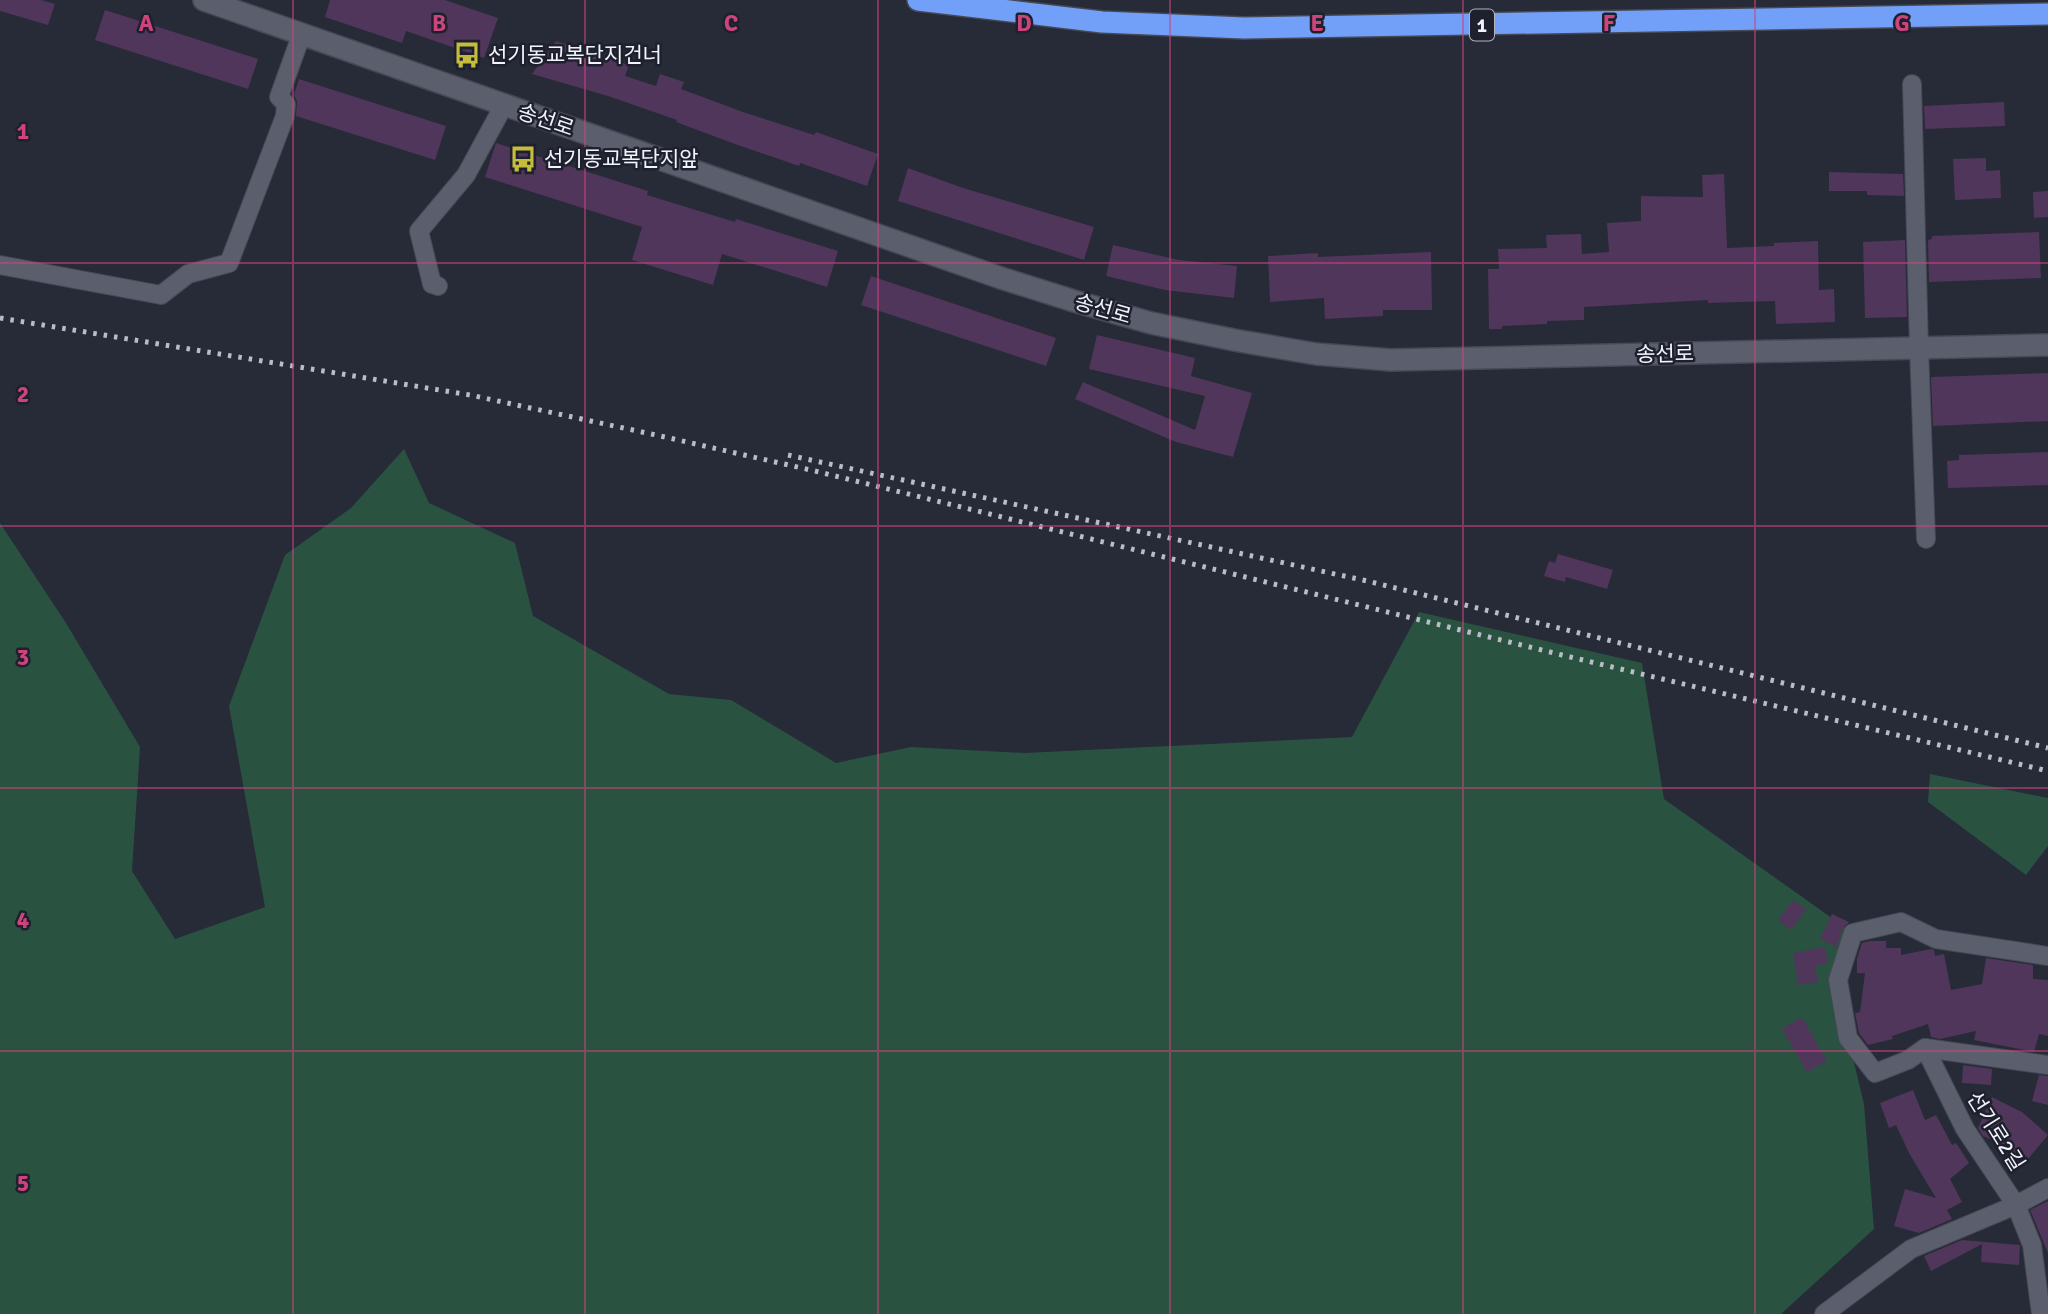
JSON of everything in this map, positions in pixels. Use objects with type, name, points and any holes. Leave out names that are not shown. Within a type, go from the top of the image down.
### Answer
[{"type":"highway","name":"1","points":[[918,0],[1102,22],[1244,28],[2048,14]]},
{"type":"main road","name":"송선로","points":[[204,0],[1001,278],[1151,323],[1234,340],[1316,354],[1391,360],[2048,345]]},
{"type":"street","points":[[0,265],[161,295],[188,274],[229,263],[285,116],[286,104],[279,97],[302,33]]},
{"type":"street","points":[[1912,84],[1926,539]]},
{"type":"street","points":[[438,286],[432,284],[419,231],[466,175],[504,106]]},
{"type":"street","points":[[1925,1048],[1908,1060],[1875,1073],[1848,1038],[1838,980],[1853,933],[1901,922],[1936,939],[2048,956]]},
{"type":"street","name":"선기로2길","points":[[1925,1048],[2048,1065]]},
{"type":"street","name":"선기로2길","points":[[1925,1048],[1965,1129],[2016,1205],[2048,1188]]},
{"type":"street","points":[[1824,1314],[1911,1250],[2016,1205],[2032,1245],[2041,1314]]},
{"type":"green space","points":[[404,449],[429,503],[515,543],[533,616],[669,694],[731,700],[836,763],[911,747],[1025,753],[1352,737],[1419,612],[1642,663],[1664,799],[1853,933],[1838,980],[1848,1038],[1864,1104],[1874,1229],[1781,1314],[0,1314],[0,523],[66,623],[140,747],[132,871],[175,939],[265,907],[229,706],[285,555],[351,508]]},
{"type":"green space","points":[[1930,774],[2048,798],[2048,846],[2026,875],[1928,802]]},
{"type":"building","points":[[0,0],[41,0],[55,4],[48,25],[0,11]]},
{"type":"building","points":[[330,0],[445,0],[498,18],[484,58],[406,31],[402,43],[325,17]]},
{"type":"building","points":[[105,10],[258,59],[248,89],[95,40]]},
{"type":"building","points":[[556,41],[629,65],[625,76],[656,86],[660,74],[684,82],[681,89],[743,112],[814,135],[816,132],[878,154],[867,186],[735,144],[608,96],[532,74]]},
{"type":"building","points":[[299,79],[446,126],[435,160],[296,116],[297,101],[294,95]]},
{"type":"building","points":[[2004,102],[2005,126],[1925,129],[1924,106]]},
{"type":"building","points":[[496,143],[648,191],[647,195],[838,251],[827,287],[722,254],[713,285],[632,260],[642,227],[485,177]]},
{"type":"building","points":[[1986,158],[1986,171],[2000,170],[2001,198],[1955,200],[1953,159]]},
{"type":"building","points":[[908,168],[963,188],[1094,227],[1084,260],[898,201]]},
{"type":"building","points":[[1829,172],[1903,174],[1904,196],[1867,195],[1867,191],[1829,191]]},
{"type":"building","points":[[1724,174],[1727,248],[1818,241],[1819,290],[1834,289],[1835,322],[1776,324],[1775,301],[1708,303],[1708,300],[1584,307],[1584,320],[1547,321],[1547,324],[1489,329],[1488,269],[1499,269],[1498,249],[1547,248],[1546,235],[1581,234],[1582,254],[1609,252],[1607,223],[1641,221],[1641,196],[1703,197],[1702,175]]},
{"type":"building","points":[[2048,191],[2048,217],[2034,218],[2033,192]]},
{"type":"building","points":[[2039,232],[2041,278],[1929,282],[1928,240],[1932,239],[1932,236]]},
{"type":"building","points":[[1905,240],[1907,317],[1865,318],[1863,242]]},
{"type":"building","points":[[1113,245],[1179,260],[1237,266],[1234,298],[1165,290],[1106,276]]},
{"type":"building","points":[[1431,252],[1432,310],[1383,310],[1383,316],[1325,319],[1324,298],[1270,302],[1268,256],[1318,253],[1318,257]]},
{"type":"building","points":[[871,276],[1056,338],[1046,366],[861,305]]},
{"type":"building","points":[[1097,335],[1195,358],[1191,376],[1252,393],[1233,457],[1176,442],[1075,399],[1083,382],[1195,430],[1205,396],[1089,369]]},
{"type":"building","points":[[2048,373],[2048,421],[1933,426],[1931,377]]},
{"type":"building","points":[[2048,452],[2048,485],[1948,488],[1947,461],[1959,460],[1959,455]]},
{"type":"building","points":[[1558,554],[1613,570],[1607,589],[1566,577],[1565,582],[1544,576],[1549,561],[1555,563]]},
{"type":"building","points":[[1793,900],[1806,909],[1791,930],[1778,920]]},
{"type":"building","points":[[1832,914],[1849,922],[1842,929],[1837,947],[1820,939]]},
{"type":"building","points":[[1886,941],[1886,948],[1901,948],[1901,955],[1931,949],[1934,950],[1935,956],[1944,954],[1951,990],[1982,984],[1986,958],[2033,965],[2033,979],[2048,980],[2048,1036],[2039,1034],[2034,1052],[1974,1040],[1976,1031],[1940,1039],[1931,1037],[1928,1024],[1892,1036],[1893,1039],[1868,1045],[1859,1033],[1855,1013],[1860,1012],[1865,973],[1857,973],[1857,959],[1862,943]]},
{"type":"building","points":[[1825,947],[1828,963],[1815,966],[1818,982],[1798,985],[1793,953]]},
{"type":"building","points":[[1802,1017],[1827,1061],[1807,1072],[1782,1029]]},
{"type":"building","points":[[1963,1065],[1992,1069],[1991,1085],[1962,1083]]},
{"type":"building","points":[[2039,1075],[2048,1076],[2048,1105],[2032,1101]]},
{"type":"building","points":[[1913,1090],[1925,1120],[1936,1115],[1952,1145],[1956,1143],[1969,1163],[1950,1179],[1962,1202],[1947,1210],[1952,1219],[1919,1233],[1894,1226],[1905,1189],[1936,1198],[1896,1125],[1889,1128],[1880,1103]]},
{"type":"building","points":[[1992,1097],[2022,1112],[2048,1135],[2023,1165],[1999,1143],[1983,1136],[1978,1128]]},
{"type":"building","points":[[2048,1201],[2048,1253],[2030,1210]]},
{"type":"building","points":[[1962,1240],[2020,1245],[2019,1265],[1981,1262],[1982,1244],[1931,1271],[1924,1256]]},
{"type":"railway","points":[[0,318],[470,395],[656,435],[815,471],[1562,655],[2048,771]]},
{"type":"railway","points":[[788,455],[1367,581],[2048,748]]},
{"type":"place","name":"선기동교복단지건너","points":[[467,55]]},
{"type":"place","name":"선기동교복단지앞","points":[[523,159]]}]
